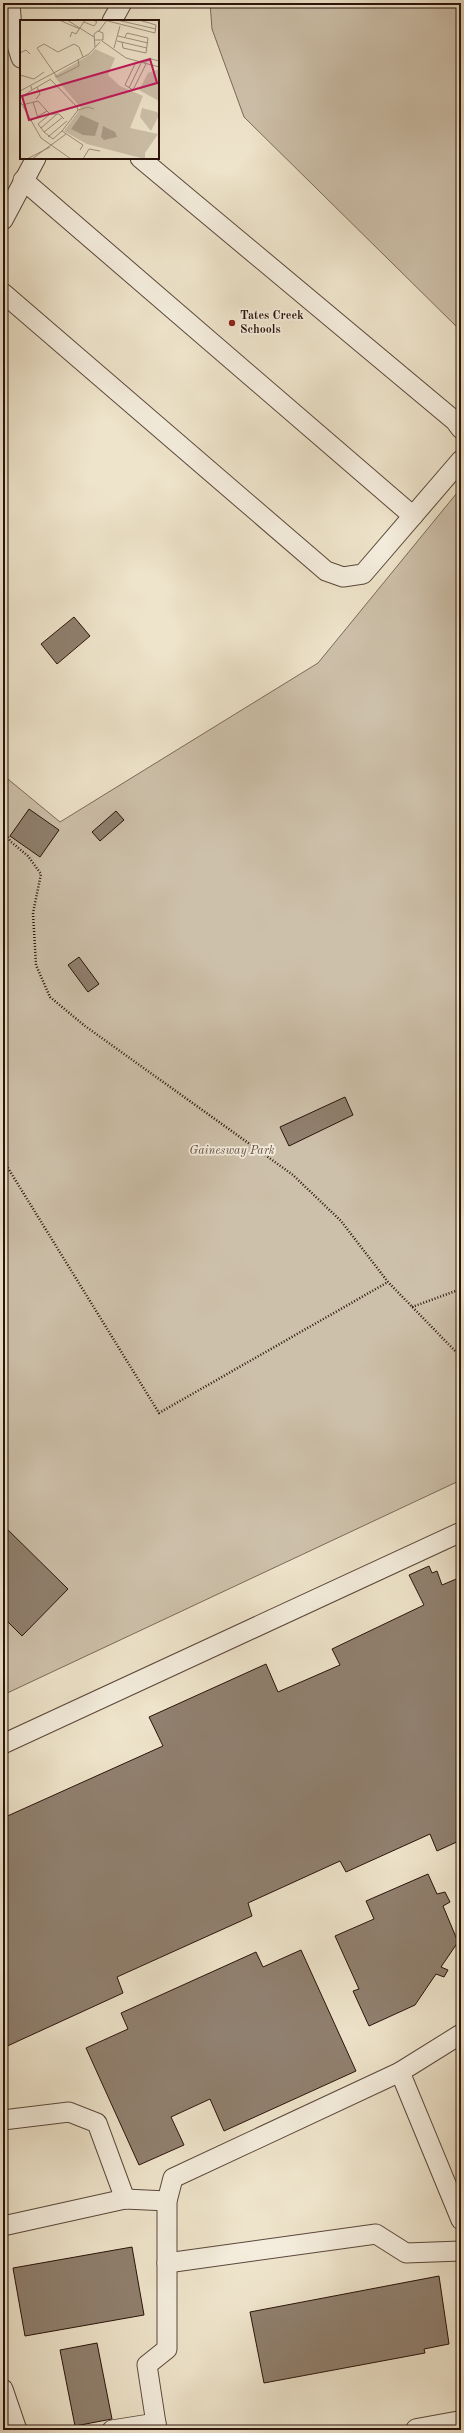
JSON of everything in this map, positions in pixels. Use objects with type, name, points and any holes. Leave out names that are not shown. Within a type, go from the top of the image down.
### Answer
[{"type":"street","points":[[417,2430],[461,2422]]},
{"type":"lane","points":[[10,3],[12,29],[20,55]]},
{"type":"lane","points":[[113,20],[122,3]]},
{"type":"lane","points":[[3,220],[35,159]]},
{"type":"lane","points":[[141,159],[456,421],[461,428]]},
{"type":"lane","points":[[23,180],[413,516]]},
{"type":"lane","points":[[3,293],[326,571],[343,577],[363,574],[461,460]]},
{"type":"lane","points":[[3,1744],[461,1532]]},
{"type":"lane","points":[[112,2430],[157,2427],[147,2365],[167,2349],[167,2201],[173,2178],[400,2072],[461,2034]]},
{"type":"lane","points":[[400,2072],[461,2220]]},
{"type":"lane","points":[[3,2120],[69,2112],[97,2124],[125,2199]]},
{"type":"lane","points":[[3,2226],[125,2199],[167,2201]]},
{"type":"lane","points":[[167,2263],[376,2234],[406,2253],[461,2251]]},
{"type":"lane","points":[[3,2389],[17,2430]]},
{"type":"path","points":[[3,826],[10,842],[28,856],[41,874],[33,913],[36,965],[50,997],[85,1026],[293,1175],[340,1221],[388,1282],[461,1358]]},
{"type":"path","points":[[3,1160],[160,1413],[388,1282]]},
{"type":"path","points":[[412,1307],[461,1289]]},
{"type":"green space","points":[[210,3],[461,3],[461,331],[244,117],[212,29]]},
{"type":"green space","name":"Gainesway Park","points":[[461,488],[461,1480],[3,1695],[3,775],[60,822],[318,663]]},
{"type":"building","points":[[74,617],[90,636],[57,664],[41,644]]},
{"type":"building","points":[[29,809],[59,830],[40,857],[10,836]]},
{"type":"building","points":[[116,811],[124,820],[100,841],[92,832]]},
{"type":"building","points":[[79,957],[99,984],[88,992],[68,965]]},
{"type":"building","points":[[345,1097],[353,1115],[289,1146],[280,1127]]},
{"type":"building","points":[[3,1525],[68,1589],[22,1636],[3,1617]]},
{"type":"building","points":[[429,1566],[432,1573],[437,1571],[442,1585],[461,1577],[461,1840],[437,1851],[430,1834],[346,1872],[340,1861],[248,1903],[252,1916],[117,1977],[123,1993],[3,2048],[3,1818],[163,1746],[149,1717],[266,1664],[278,1692],[340,1665],[332,1649],[424,1605],[409,1575]]},
{"type":"building","points":[[428,1874],[437,1894],[445,1892],[450,1902],[443,1906],[458,1942],[441,1967],[448,1970],[444,1977],[436,1974],[415,2005],[369,2026],[353,1991],[359,1989],[335,1936],[374,1919],[366,1901]]},
{"type":"building","points":[[301,1950],[356,2071],[224,2131],[210,2099],[171,2117],[184,2145],[139,2165],[86,2048],[128,2029],[121,2013],[256,1952],[263,1967]]},
{"type":"building","points":[[132,2247],[144,2315],[25,2336],[13,2268]]},
{"type":"building","points":[[439,2276],[449,2344],[424,2349],[425,2353],[264,2383],[250,2312]]},
{"type":"building","points":[[97,2343],[112,2419],[75,2426],[60,2350]]},
{"type":"place","name":"Tates Creek Schools","points":[[232,323]]}]
